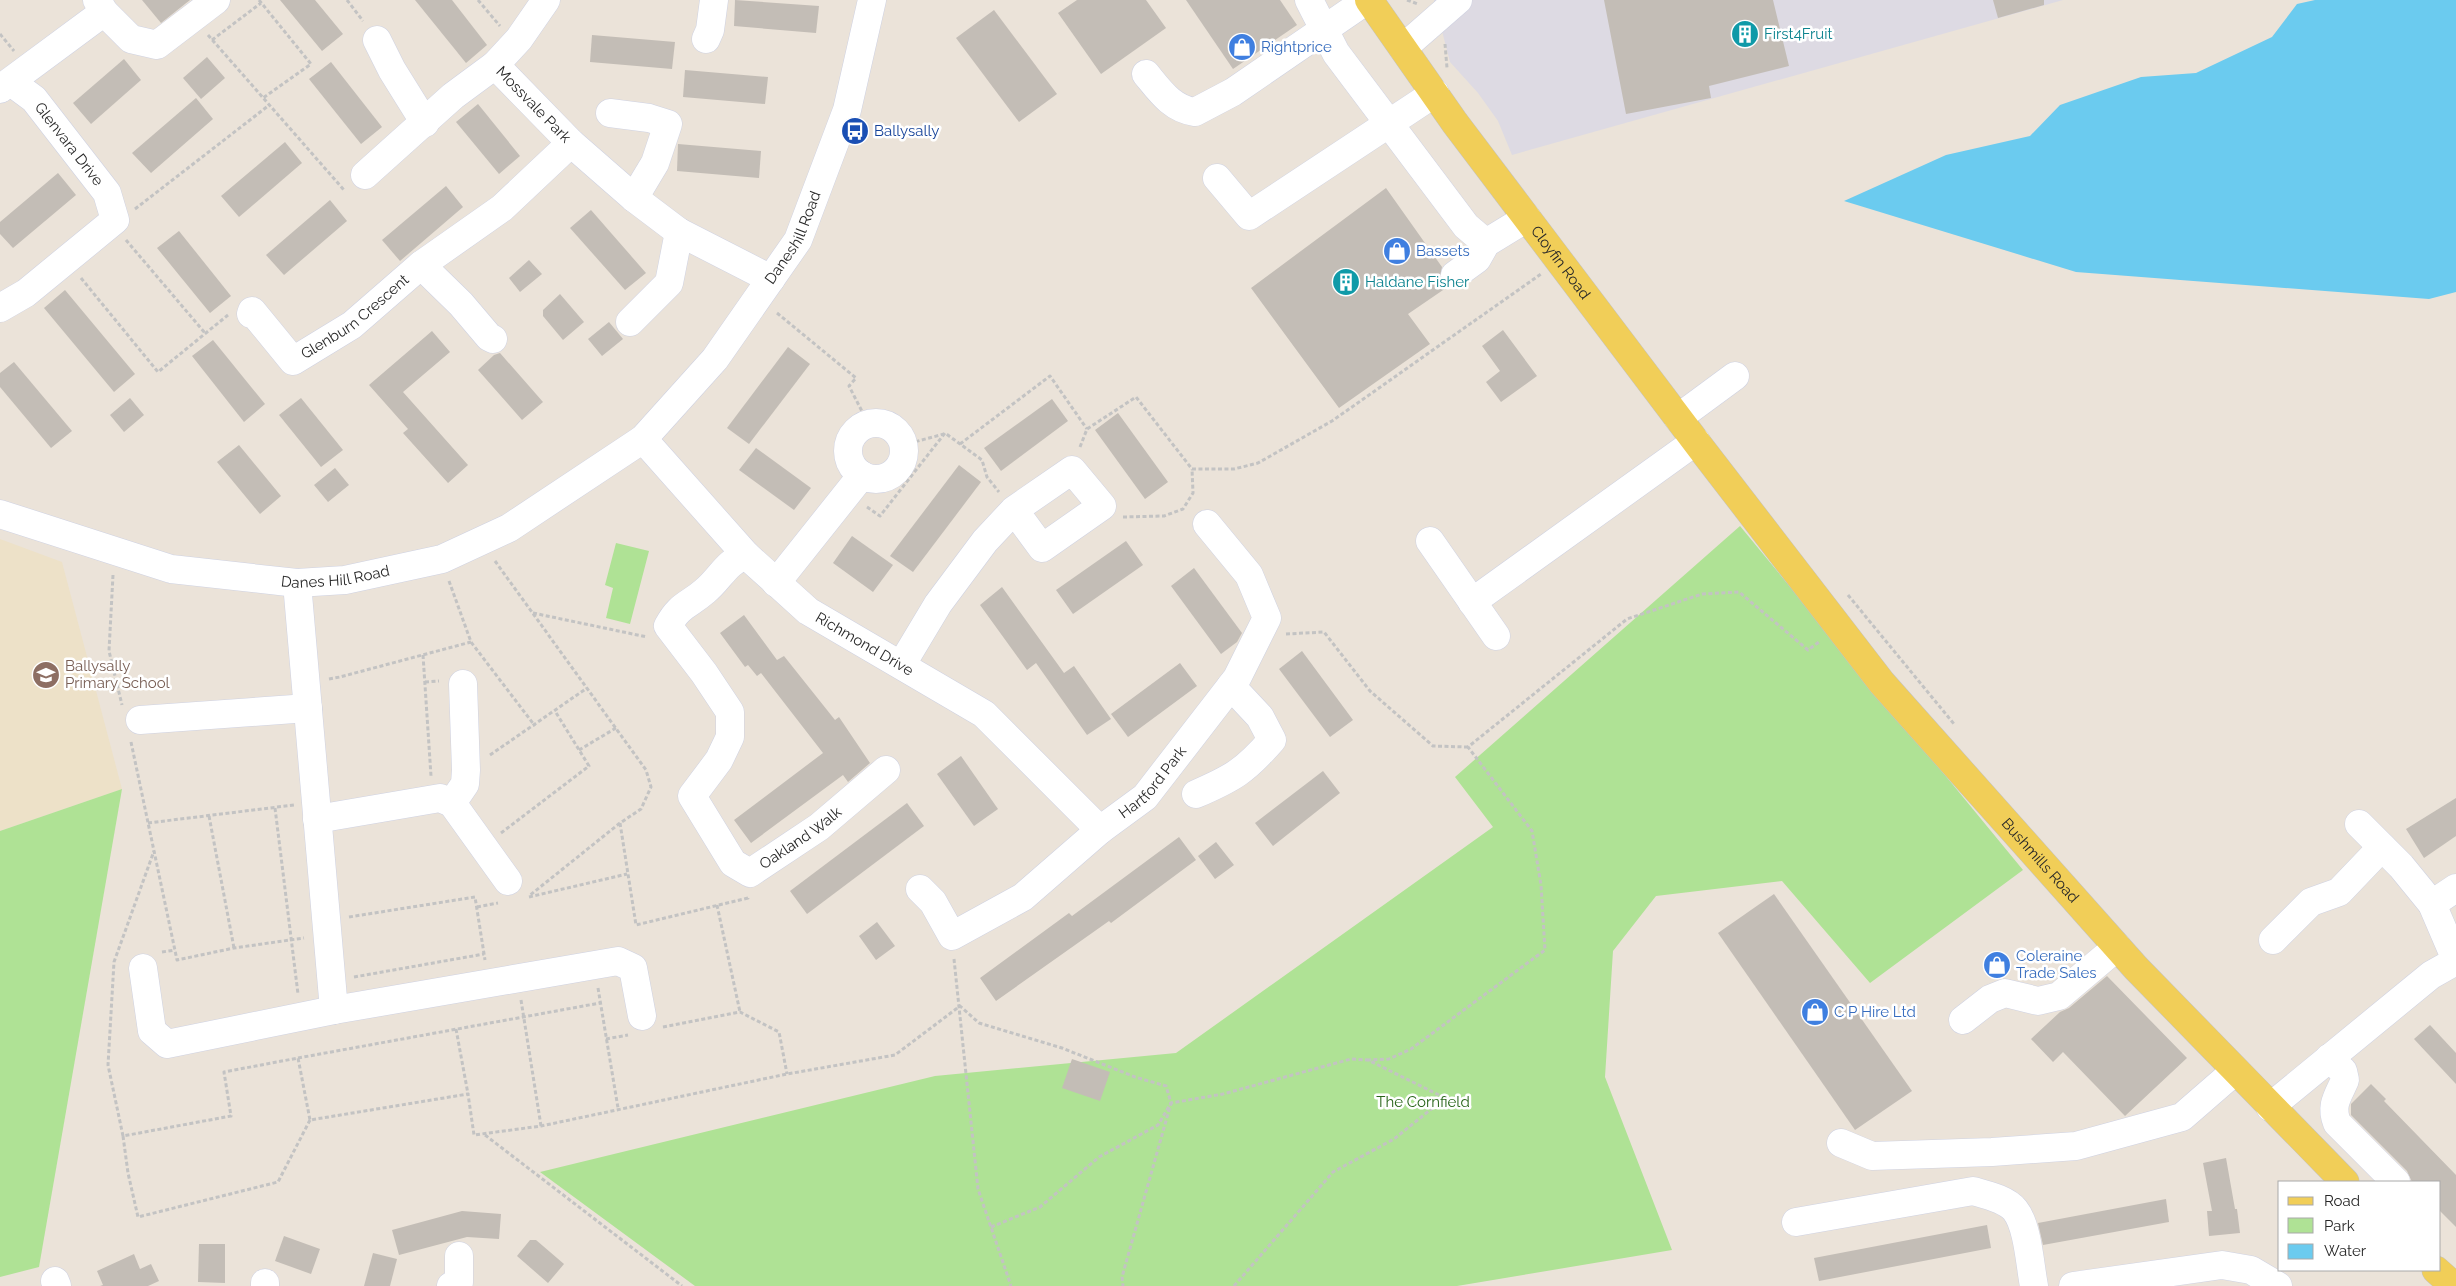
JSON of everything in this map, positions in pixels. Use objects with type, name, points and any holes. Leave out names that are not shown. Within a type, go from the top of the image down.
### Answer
[{"type":"main road","name":"Cloyfin Road","points":[[1368,0],[1404,48],[1441,83],[1527,218],[1757,521]]},
{"type":"main road","name":"Bushmills Road","points":[[1757,521],[1882,683],[2117,947],[2235,1071],[2344,1181]]},
{"type":"street","name":"Glenvara Drive","points":[[114,222],[107,193],[34,99],[6,86],[101,6],[131,39],[157,45],[216,0]]},
{"type":"street","name":"Mossvale Park","points":[[546,0],[515,44],[495,65],[571,144],[634,198],[679,232],[765,288]]},
{"type":"street","points":[[706,39],[710,30],[714,0]]},
{"type":"street","name":"Daneshill Road","points":[[644,439],[715,359],[798,240],[847,110],[872,0]]},
{"type":"street","points":[[1309,0],[1336,53],[1466,226],[1486,243]]},
{"type":"street","points":[[1146,74],[1163,96],[1178,107],[1195,112],[1233,92],[1368,0]]},
{"type":"street","points":[[1404,48],[1450,7]]},
{"type":"street","points":[[377,40],[392,70],[425,123]]},
{"type":"street","points":[[365,175],[453,96],[495,65]]},
{"type":"street","points":[[1217,178],[1249,216],[1390,124],[1441,83]]},
{"type":"street","points":[[610,113],[649,118],[668,124],[655,163],[634,198]]},
{"type":"street","name":"Glenburn Crescent","points":[[252,313],[293,361],[352,324],[421,265],[502,208],[571,144]]},
{"type":"street","points":[[1455,275],[1477,259],[1486,243],[1527,218]]},
{"type":"street","points":[[0,308],[26,293],[114,222]]},
{"type":"street","points":[[630,322],[669,283],[679,232]]},
{"type":"street","name":"Glenburn Crescent","points":[[421,265],[493,339]]},
{"type":"street","points":[[1678,418],[1735,376]]},
{"type":"street","points":[[776,583],[855,484],[880,478],[896,470],[904,454],[904,445],[894,430],[887,425],[868,424],[860,427],[849,443],[850,462],[855,484]]},
{"type":"street","name":"Danes Hill Road","points":[[0,514],[171,569],[298,583],[345,580],[442,559],[482,542],[509,528],[644,439]]},
{"type":"street","name":"Richmond Drive","points":[[644,439],[746,555],[808,611],[902,664],[984,714],[1100,830]]},
{"type":"street","points":[[1472,602],[1696,441]]},
{"type":"street","points":[[902,664],[938,604],[985,541],[1014,510],[1072,470],[1102,506],[1042,548],[1014,510]]},
{"type":"street","name":"Hartford Park","points":[[952,936],[1023,898],[1100,830],[1145,797],[1231,686],[1267,618],[1249,575],[1207,524]]},
{"type":"street","points":[[1430,541],[1496,636]]},
{"type":"street","name":"Oakland Walk","points":[[746,555],[733,560],[705,591],[676,610],[668,626],[730,712],[730,737],[719,760],[692,796],[733,863],[750,873],[819,827],[886,770]]},
{"type":"street","points":[[298,583],[334,1010]]},
{"type":"street","points":[[317,811],[442,801],[465,784],[462,684]]},
{"type":"street","points":[[1196,794],[1230,779],[1252,763],[1272,740],[1260,717],[1231,686]]},
{"type":"street","points":[[131,724],[308,708]]},
{"type":"street","points":[[442,801],[483,847],[506,891]]},
{"type":"street","points":[[2270,1107],[2431,975],[2456,961],[2432,904],[2382,847],[2358,824]]},
{"type":"street","points":[[2273,940],[2312,902],[2339,892],[2382,847]]},
{"type":"street","points":[[2432,904],[2456,888]]},
{"type":"street","points":[[920,889],[933,902],[952,936]]},
{"type":"street","points":[[1963,1020],[1990,998],[2004,993],[2038,1001],[2059,996],[2117,947]]},
{"type":"street","points":[[143,968],[152,1031],[167,1044],[300,1016],[618,961],[633,968],[644,1026]]},
{"type":"street","points":[[2329,1058],[2343,1071],[2345,1080],[2334,1101],[2333,1112],[2337,1123],[2395,1181]]},
{"type":"street","points":[[1841,1142],[1872,1156],[1992,1152],[2076,1146],[2182,1117],[2235,1071]]},
{"type":"street","points":[[1796,1222],[1974,1191],[1996,1197],[2015,1210],[2022,1224],[2034,1286]]},
{"type":"street","points":[[2073,1286],[2111,1283],[2222,1265],[2251,1270],[2278,1286]]},
{"type":"path","points":[[478,0],[515,44]]},
{"type":"path","points":[[1408,0],[1450,7],[1441,83]]},
{"type":"path","points":[[212,40],[260,1],[310,64],[263,98]]},
{"type":"path","points":[[193,17],[268,106],[347,193],[365,175]]},
{"type":"path","points":[[205,334],[114,222],[131,212],[268,106]]},
{"type":"path","points":[[67,260],[158,372],[239,306],[252,313]]},
{"type":"path","points":[[1192,469],[1234,469],[1258,463],[1332,421],[1560,261]]},
{"type":"path","points":[[765,288],[856,378],[849,386],[868,424]]},
{"type":"path","points":[[960,444],[1050,376],[1087,429]]},
{"type":"path","points":[[1072,470],[1087,429],[1136,397],[1192,469],[1193,493],[1183,509],[1164,516],[1117,517],[1102,506]]},
{"type":"path","points":[[855,484],[880,516],[945,434]]},
{"type":"path","points":[[904,445],[945,434],[982,460],[987,477],[1014,510]]},
{"type":"path","points":[[482,542],[646,770],[651,787],[641,809],[620,823],[526,898],[627,874]]},
{"type":"path","points":[[114,550],[109,651],[131,724],[148,823],[177,960],[234,948],[291,940],[327,928],[476,897],[489,983]]},
{"type":"path","points":[[442,559],[471,642],[534,726]]},
{"type":"path","points":[[1259,635],[1324,632],[1370,691],[1433,746],[1468,748],[1627,620],[1702,594],[1739,592],[1808,650],[1820,643],[1814,635]]},
{"type":"path","points":[[1846,593],[1959,730]]},
{"type":"path","points":[[532,612],[682,644]]},
{"type":"path","points":[[306,681],[340,677],[471,642]]},
{"type":"path","points":[[423,655],[442,801]]},
{"type":"path","points":[[466,770],[534,726],[587,688]]},
{"type":"path","points":[[483,847],[589,766],[555,711]]},
{"type":"path","points":[[579,750],[616,728]]},
{"type":"path","points":[[991,1227],[1040,1207],[1098,1157],[1158,1125],[1172,1103],[1222,1094],[1352,1058],[1368,1060],[1389,1059],[1411,1049],[1544,950],[1541,885],[1532,831],[1468,748]]},
{"type":"path","points":[[148,823],[275,808],[317,811]]},
{"type":"path","points":[[275,808],[300,1016]]},
{"type":"path","points":[[209,816],[234,948]]},
{"type":"path","points":[[620,823],[636,925],[748,898],[750,873]]},
{"type":"path","points":[[477,907],[506,891]]},
{"type":"path","points":[[718,906],[740,1012]]},
{"type":"path","points":[[952,936],[978,1189],[1011,1286]]},
{"type":"path","points":[[331,981],[484,954]]},
{"type":"path","points":[[594,965],[618,1108]]},
{"type":"path","points":[[518,978],[541,1126]]},
{"type":"path","points":[[298,1058],[310,1120],[278,1182],[138,1217],[128,1173],[123,1136],[231,1116],[224,1072],[298,1058],[456,1029],[524,1017],[600,1002]]},
{"type":"path","points":[[456,1029],[474,1135],[484,1135],[541,1126],[618,1108],[787,1074],[895,1055],[960,1006]]},
{"type":"path","points":[[960,1006],[979,1023],[1062,1048],[1136,1077],[1166,1086],[1172,1103],[1122,1277],[1123,1286]]},
{"type":"path","points":[[606,1039],[644,1026],[740,1012],[778,1032],[787,1074]]},
{"type":"path","points":[[1234,1286],[1333,1172],[1394,1140],[1445,1098],[1368,1060]]},
{"type":"path","points":[[310,1120],[468,1094]]},
{"type":"path","points":[[484,1135],[682,1286]]},
{"type":"shaded area","points":[[1434,0],[2063,0],[1512,155],[1498,121],[1478,93],[1450,62]]},
{"type":"shaded area","name":"Ballysally Primary School","points":[[0,539],[62,562],[122,789],[0,831]]},
{"type":"green space","name":"The Cornfield","points":[[1740,526],[2023,870],[1870,983],[1782,881],[1656,896],[1613,951],[1605,1077],[1672,1250],[1457,1286],[695,1286],[540,1172],[935,1076],[1176,1053],[1493,827],[1455,777]]},
{"type":"green space","points":[[616,543],[649,551],[630,624],[606,618],[613,588],[605,585]]},
{"type":"green space","points":[[122,789],[39,1267],[0,1277],[0,831]]},
{"type":"water","points":[[2315,0],[2456,0],[2456,292],[2429,299],[2076,272],[1844,201],[1946,155],[2030,136],[2060,105],[2141,77],[2196,73],[2272,37],[2297,4]]},
{"type":"building","points":[[142,0],[190,0],[161,23]]},
{"type":"building","points":[[280,0],[315,0],[343,34],[322,51]]},
{"type":"building","points":[[415,0],[452,0],[487,45],[466,63]]},
{"type":"building","points":[[735,0],[819,6],[816,33],[734,26]]},
{"type":"building","points":[[1077,0],[1146,0],[1166,28],[1101,74],[1058,13]]},
{"type":"building","name":"Rightprice","points":[[1186,0],[1280,0],[1297,25],[1233,69]]},
{"type":"building","points":[[1604,0],[1773,0],[1789,66],[1709,86],[1711,98],[1626,114]]},
{"type":"building","points":[[1993,0],[2044,0],[2044,5],[1998,18]]},
{"type":"building","points":[[994,10],[1057,94],[1019,122],[956,38]]},
{"type":"building","points":[[592,35],[675,42],[672,69],[590,62]]},
{"type":"building","points":[[207,57],[225,78],[201,99],[183,78]]},
{"type":"building","points":[[124,59],[141,80],[91,124],[73,103]]},
{"type":"building","points":[[331,62],[382,127],[361,144],[309,79]]},
{"type":"building","points":[[685,70],[768,77],[765,104],[683,97]]},
{"type":"building","points":[[196,98],[213,119],[151,173],[132,153]]},
{"type":"building","points":[[478,104],[520,156],[499,174],[456,122]]},
{"type":"building","points":[[285,142],[302,163],[239,217],[221,196]]},
{"type":"building","points":[[678,144],[761,151],[759,178],[677,171]]},
{"type":"building","points":[[58,173],[76,195],[13,248],[0,234],[0,222]]},
{"type":"building","points":[[446,186],[463,207],[400,261],[382,240]]},
{"type":"building","points":[[1386,188],[1442,267],[1440,277],[1446,288],[1408,314],[1430,344],[1339,408],[1251,288]]},
{"type":"building","points":[[330,200],[347,221],[284,275],[266,255]]},
{"type":"building","points":[[591,210],[646,273],[625,290],[570,228]]},
{"type":"building","points":[[179,231],[231,296],[210,313],[157,248]]},
{"type":"building","points":[[529,260],[542,274],[520,292],[509,278]]},
{"type":"building","points":[[65,290],[135,374],[114,392],[44,308]]},
{"type":"building","points":[[560,294],[584,322],[563,340],[543,316],[543,310]]},
{"type":"building","points":[[609,322],[623,339],[602,356],[588,339]]},
{"type":"building","points":[[1503,330],[1537,376],[1501,402],[1486,382],[1500,371],[1482,346]]},
{"type":"building","points":[[432,331],[450,352],[403,392],[468,465],[448,483],[403,433],[408,429],[369,385]]},
{"type":"building","points":[[213,340],[265,404],[244,422],[192,356]]},
{"type":"building","points":[[788,347],[810,364],[749,444],[727,428]]},
{"type":"building","points":[[500,353],[543,402],[522,420],[478,370],[494,355]]},
{"type":"building","points":[[14,362],[72,431],[51,448],[0,387],[0,373]]},
{"type":"building","points":[[130,398],[144,415],[124,432],[110,415]]},
{"type":"building","points":[[301,398],[343,450],[321,467],[279,415]]},
{"type":"building","points":[[1052,399],[1068,421],[1001,471],[984,448]]},
{"type":"building","points":[[1118,413],[1168,482],[1145,499],[1095,430]]},
{"type":"building","points":[[239,445],[281,496],[260,514],[217,462]]},
{"type":"building","points":[[756,448],[811,488],[794,510],[739,470]]},
{"type":"building","points":[[959,465],[981,482],[913,572],[890,556]]},
{"type":"building","points":[[335,468],[349,485],[328,502],[314,485]]},
{"type":"building","points":[[852,536],[893,565],[873,592],[833,563]]},
{"type":"building","points":[[1126,541],[1143,565],[1073,614],[1056,590]]},
{"type":"building","points":[[1194,568],[1242,633],[1237,642],[1221,654],[1171,586]]},
{"type":"building","points":[[1002,587],[1064,673],[1074,666],[1111,719],[1087,735],[1036,663],[1027,670],[980,605]]},
{"type":"building","points":[[744,615],[777,660],[784,656],[835,720],[839,717],[870,763],[848,782],[843,775],[751,843],[734,820],[823,753],[761,673],[757,676],[748,665],[745,667],[720,633]]},
{"type":"building","points":[[1302,651],[1353,720],[1330,737],[1279,669]]},
{"type":"building","points":[[1180,663],[1197,686],[1128,737],[1111,714]]},
{"type":"building","points":[[961,756],[998,809],[974,826],[937,774]]},
{"type":"building","points":[[1323,771],[1340,793],[1273,846],[1255,823]]},
{"type":"building","points":[[2456,798],[2456,836],[2424,858],[2406,829]]},
{"type":"building","points":[[907,803],[924,826],[807,914],[790,891]]},
{"type":"building","points":[[1179,837],[1196,860],[1111,923],[1109,921],[996,1001],[980,978],[1069,913],[1072,916]]},
{"type":"building","points":[[1216,842],[1234,865],[1215,879],[1198,856]]},
{"type":"building","name":"C P Hire Ltd","points":[[1774,894],[1912,1091],[1855,1130],[1718,933]]},
{"type":"building","points":[[877,922],[895,946],[876,960],[859,936]]},
{"type":"building","points":[[2107,976],[2187,1058],[2125,1116],[2063,1052],[2053,1062],[2031,1039],[2060,1012],[2069,1008]]},
{"type":"building","points":[[2430,1025],[2456,1053],[2456,1084],[2414,1039]]},
{"type":"building","points":[[1072,1059],[1110,1072],[1100,1101],[1062,1088]]},
{"type":"building","points":[[2371,1084],[2386,1099],[2384,1101],[2456,1175],[2456,1227],[2441,1212],[2441,1181],[2412,1181],[2407,1171],[2351,1115],[2351,1104]]},
{"type":"building","points":[[2226,1158],[2240,1233],[2209,1236],[2207,1211],[2212,1211],[2203,1163]]},
{"type":"building","points":[[2166,1199],[2169,1222],[2043,1245],[2038,1223]]},
{"type":"building","points":[[462,1211],[501,1214],[499,1239],[467,1237],[399,1255],[392,1230]]},
{"type":"building","points":[[1987,1225],[1991,1248],[1819,1281],[1814,1258]]},
{"type":"building","points":[[284,1236],[320,1249],[311,1274],[275,1261]]},
{"type":"building","points":[[530,1240],[536,1240],[564,1264],[548,1283],[517,1256]]},
{"type":"building","points":[[199,1244],[225,1244],[225,1283],[198,1282]]},
{"type":"building","points":[[373,1253],[397,1259],[390,1286],[364,1286]]},
{"type":"building","points":[[134,1254],[140,1269],[151,1264],[159,1281],[148,1286],[100,1286],[103,1285],[97,1271]]},
{"type":"place","name":"First4Fruit","points":[[1745,34]]},
{"type":"place","name":"Rightprice","points":[[1242,47]]},
{"type":"place","name":"Ballysally","points":[[855,131]]},
{"type":"place","name":"Bassets","points":[[1397,251]]},
{"type":"place","name":"Haldane Fisher","points":[[1346,282]]},
{"type":"place","name":"Ballysally Primary School","points":[[46,675]]},
{"type":"place","name":"Coleraine Trade Sales","points":[[1997,965]]},
{"type":"place","name":"C P Hire Ltd","points":[[1815,1012]]}]
